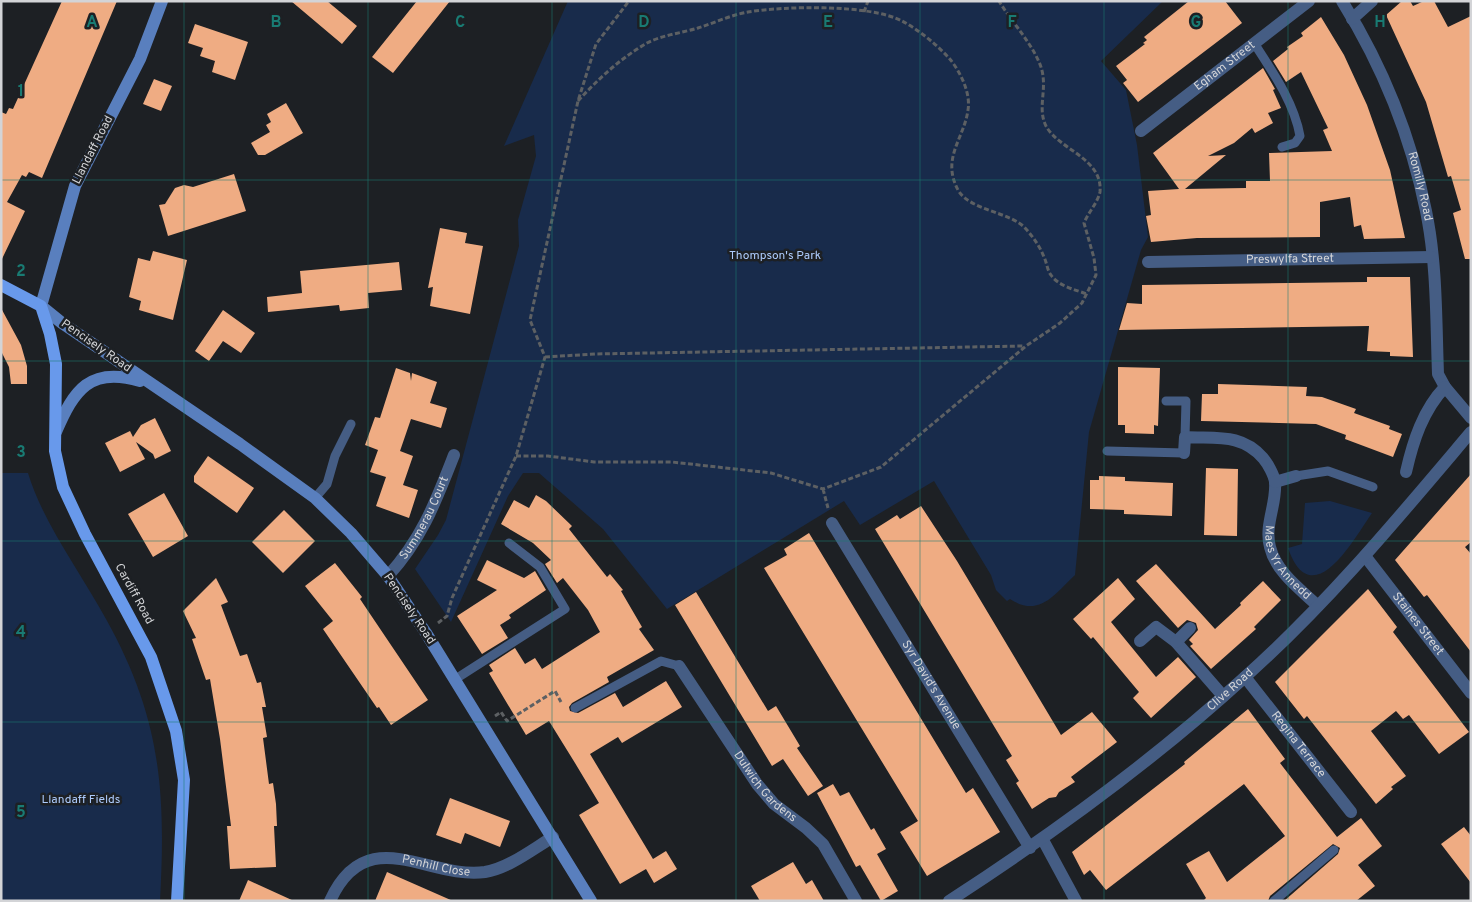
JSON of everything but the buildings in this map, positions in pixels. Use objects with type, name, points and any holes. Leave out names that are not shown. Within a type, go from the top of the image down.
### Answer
[{"type":"main road","name":"Llandaff Road","points":[[41,306],[75,186],[140,59],[162,1]]},
{"type":"main road","points":[[1,285],[41,306]]},
{"type":"main road","name":"Pencisely Road","points":[[41,306],[62,323],[240,444],[314,498],[351,534],[388,576],[426,633],[591,901]]},
{"type":"main road","name":"Cardiff Road","points":[[41,306],[55,357],[55,451],[63,487],[85,534],[143,639],[166,697],[176,731],[184,780],[177,901]]},
{"type":"main road","name":"Pencisely Road","points":[[56,432],[75,395],[83,386],[92,381],[114,375],[152,384]]},
{"type":"street","name":"Egham Street","points":[[1141,131],[1309,1]]},
{"type":"street","name":"Romilly Road","points":[[1342,1],[1392,100],[1416,167],[1426,213],[1432,257],[1438,374],[1444,387],[1471,418]]},
{"type":"street","points":[[1352,18],[1372,1]]},
{"type":"street","name":"Preswylfa Street","points":[[1148,262],[1432,257]]},
{"type":"street","points":[[1406,472],[1414,438],[1435,398],[1444,387]]},
{"type":"street","name":"Clive Road","points":[[949,901],[1043,840],[1104,796],[1245,677],[1318,606],[1364,556],[1471,432]]},
{"type":"street","points":[[1184,453],[1185,437],[1236,439],[1248,444],[1267,463],[1275,482],[1296,476]]},
{"type":"street","name":"Summerau Court","points":[[388,576],[405,557],[429,519],[454,455]]},
{"type":"street","name":"Maes Yr Annedd","points":[[1275,482],[1268,528],[1270,547],[1276,564],[1318,606]]},
{"type":"street","name":"Syr David's Avenue","points":[[832,523],[1030,848]]},
{"type":"street","name":"Staines Street","points":[[1364,556],[1471,693]]},
{"type":"street","points":[[1140,641],[1156,627],[1176,642],[1223,696]]},
{"type":"street","points":[[1176,642],[1190,628]]},
{"type":"street","name":"Dulwich Gardens","points":[[680,666],[757,784],[774,804],[806,828],[823,844],[856,901]]},
{"type":"street","name":"Regina Terrace","points":[[1245,677],[1351,812]]},
{"type":"street","name":"Penhill Close","points":[[330,901],[338,884],[357,867],[375,860],[394,857],[465,873],[487,872],[512,861],[553,837]]},
{"type":"street","points":[[1043,840],[1076,901]]},
{"type":"lane","points":[[1254,43],[1278,82],[1297,123],[1300,136],[1294,143],[1282,148]]},
{"type":"lane","points":[[1166,400],[1186,401],[1185,437]]},
{"type":"lane","points":[[314,498],[327,484],[335,456],[351,424]]},
{"type":"lane","points":[[1108,452],[1184,453]]},
{"type":"lane","points":[[1296,476],[1328,472],[1373,487]]},
{"type":"lane","points":[[454,680],[565,609],[540,567],[509,543]]},
{"type":"lane","points":[[575,708],[660,661],[680,666]]},
{"type":"lane","points":[[1274,901],[1334,850]]},
{"type":"path","points":[[426,633],[447,616],[452,598],[516,456],[545,357],[530,320],[578,101],[596,44],[629,1]]},
{"type":"path","points":[[864,12],[868,1]]},
{"type":"path","points":[[516,456],[548,456],[594,462],[672,462],[772,473],[822,489],[881,468],[1026,346],[1060,323],[1082,303],[1096,275],[1094,258],[1084,222],[1100,192],[1098,180],[1089,163],[1057,140],[1046,126],[1041,112],[1046,86],[1039,62],[999,1]]},
{"type":"path","points":[[578,101],[618,63],[649,42],[747,12],[791,8],[864,12],[900,20],[926,36],[950,59],[960,74],[966,92],[968,110],[956,143],[952,163],[953,178],[959,192],[974,203],[1024,226],[1035,239],[1051,276],[1066,287],[1087,294]]},
{"type":"path","points":[[545,357],[605,353],[1026,346]]},
{"type":"path","points":[[482,724],[501,712],[507,721],[554,691],[568,712],[575,708]]},
{"type":"green space","name":"Thompson's Park","points":[[568,1],[1163,1],[1101,61],[1126,90],[1137,145],[1148,237],[1141,250],[1089,432],[1075,575],[1046,602],[1029,606],[1010,599],[1007,601],[996,590],[991,575],[934,481],[860,525],[844,501],[667,609],[603,529],[539,473],[523,473],[508,496],[451,622],[415,569],[446,520],[519,246],[518,220],[536,156],[534,135],[504,146]]},
{"type":"green space","name":"Llandaff Fields","points":[[1,473],[28,473],[43,510],[106,619],[138,689],[149,723],[156,756],[160,790],[162,861],[160,901],[1,901]]},
{"type":"green space","points":[[1330,501],[1372,513],[1355,539],[1332,566],[1320,574],[1309,575],[1298,567],[1288,548],[1302,544],[1305,503]]}]
